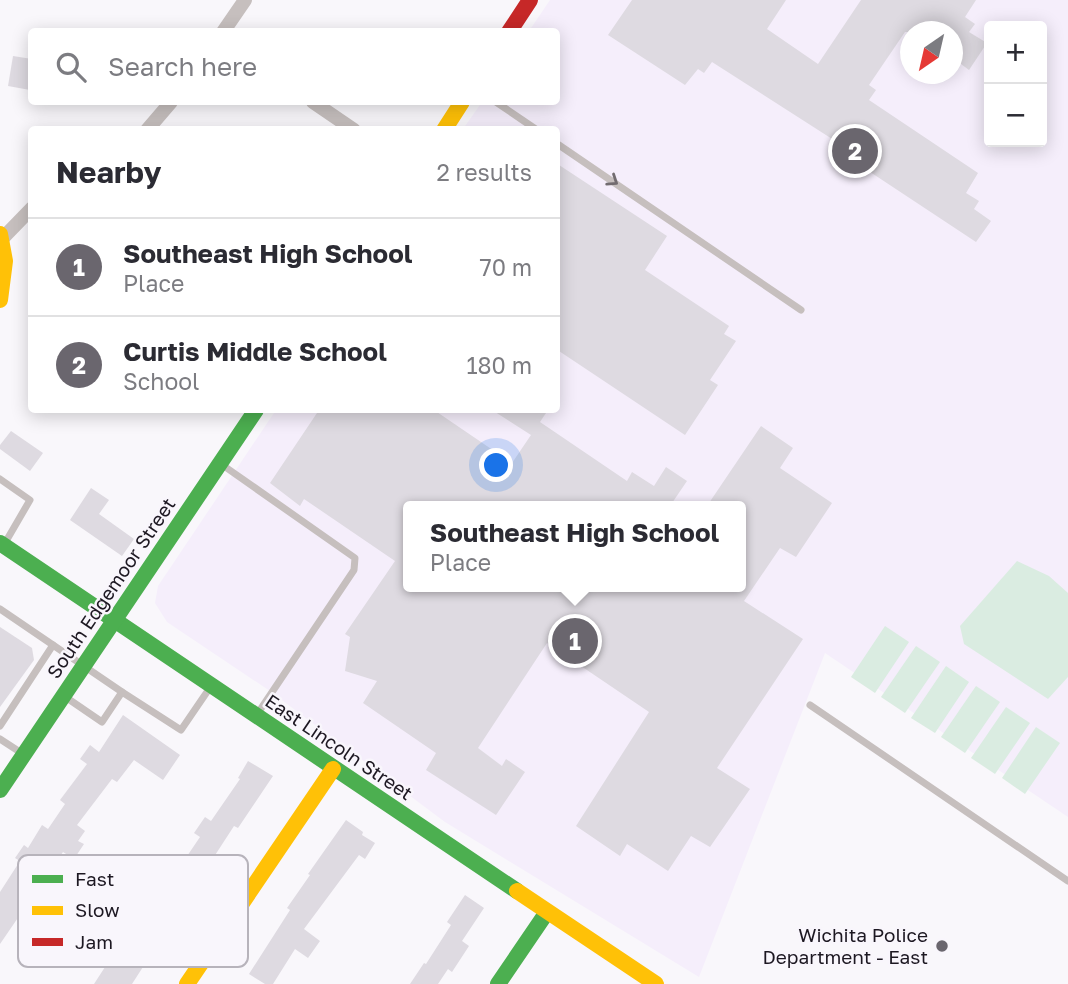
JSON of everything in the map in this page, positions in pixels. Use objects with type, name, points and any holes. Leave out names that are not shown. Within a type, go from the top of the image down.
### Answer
[{"type":"street","points":[[226,28],[245,0]]},
{"type":"street","points":[[512,28],[530,0]]},
{"type":"street","points":[[150,126],[168,105]]},
{"type":"street","points":[[317,105],[348,126]]},
{"type":"street","points":[[447,126],[461,105]]},
{"type":"street","points":[[0,300],[5,261],[1,236],[28,212]]},
{"type":"street","name":"South Edgemoor Street","points":[[0,790],[254,413]]},
{"type":"street","name":"East Lincoln Street","points":[[1,547],[656,984]]},
{"type":"street","points":[[248,894],[333,769]]},
{"type":"street","points":[[498,984],[547,912]]},
{"type":"street","points":[[187,984],[199,967]]},
{"type":"lane","points":[[500,105],[531,126]]},
{"type":"lane","points":[[560,146],[801,310]]},
{"type":"lane","points":[[220,464],[355,558],[354,570],[255,716]]},
{"type":"lane","points":[[0,479],[30,500],[1,547]]},
{"type":"lane","points":[[0,609],[181,730],[211,686]]},
{"type":"lane","points":[[0,726],[53,645]]},
{"type":"lane","points":[[64,696],[102,722],[122,692]]},
{"type":"lane","points":[[810,705],[1068,881]]},
{"type":"lane","points":[[0,739],[24,755]]},
{"type":"shaded area","points":[[550,0],[1068,0],[1068,817],[825,653],[699,977],[445,822],[267,689],[167,622],[155,603],[158,586],[274,413],[560,413],[560,126],[465,126],[480,105],[560,105],[560,28],[531,28]]},
{"type":"green space","points":[[1017,561],[1049,576],[1068,593],[1068,677],[1048,699],[964,644],[960,626]]},
{"type":"green space","points":[[885,626],[909,642],[875,693],[851,677]]},
{"type":"green space","points":[[916,646],[940,662],[905,713],[881,697]]},
{"type":"green space","points":[[946,666],[969,682],[935,733],[911,718]]},
{"type":"green space","points":[[976,686],[1000,702],[965,753],[941,737]]},
{"type":"green space","points":[[1006,707],[1030,723],[995,774],[971,758]]},
{"type":"green space","points":[[1036,727],[1060,743],[1025,794],[1002,778]]},
{"type":"building","points":[[632,0],[786,0],[767,29],[818,64],[861,0],[976,0],[965,17],[975,24],[969,32],[984,41],[984,48],[969,70],[963,66],[963,21],[900,21],[900,39],[869,85],[876,90],[869,100],[978,173],[966,193],[979,201],[974,209],[991,221],[976,242],[852,160],[854,153],[712,62],[704,73],[698,69],[685,85],[608,35]]},
{"type":"building","points":[[13,56],[28,58],[28,90],[8,86]]},
{"type":"building","points":[[560,166],[667,236],[645,270],[729,326],[724,334],[736,341],[710,380],[718,385],[685,435],[560,352]]},
{"type":"building","points":[[317,413],[438,413],[512,463],[531,435],[497,413],[546,413],[540,422],[627,481],[632,472],[654,486],[666,467],[687,481],[673,501],[403,501],[403,592],[746,592],[746,501],[710,501],[761,426],[793,448],[780,468],[832,503],[796,557],[780,548],[744,601],[803,639],[717,768],[750,789],[710,847],[691,836],[668,871],[627,844],[620,856],[576,826],[649,712],[547,643],[478,748],[502,766],[506,759],[525,772],[496,815],[426,770],[436,753],[363,703],[377,681],[345,671],[350,637],[345,634],[395,561],[304,499],[300,506],[270,483]]},
{"type":"building","points":[[11,431],[43,453],[30,471],[0,449]]},
{"type":"building","points":[[91,488],[109,500],[99,514],[134,539],[122,556],[70,520]]},
{"type":"building","points":[[0,627],[32,648],[34,660],[0,707]]},
{"type":"building","points":[[123,715],[180,755],[163,780],[134,760],[117,782],[112,779],[77,825],[85,831],[78,841],[84,844],[77,855],[63,852],[61,855],[18,855],[18,860],[15,858],[24,845],[28,848],[42,825],[48,829],[65,804],[60,800],[87,764],[80,759],[90,745],[99,752]]},
{"type":"building","points":[[248,761],[273,776],[238,828],[234,826],[215,855],[188,855],[200,837],[194,833],[205,817],[211,821],[240,779],[238,778]]},
{"type":"building","points":[[346,820],[375,843],[365,859],[359,855],[304,929],[320,941],[308,958],[295,949],[273,984],[265,984],[249,974],[290,910],[287,908],[310,875],[308,874]]},
{"type":"building","points":[[18,864],[18,918],[0,944],[0,892]]},
{"type":"building","points":[[465,895],[484,908],[462,941],[469,946],[452,972],[448,969],[438,984],[410,984],[451,925],[447,922]]},
{"type":"building","points":[[105,967],[143,967],[132,984],[94,984]]},
{"type":"traffic: fast","points":[[0,790],[254,413]]},
{"type":"traffic: fast","points":[[0,543],[517,891]]},
{"type":"traffic: fast","points":[[498,984],[547,912]]},
{"type":"traffic: slow","points":[[447,126],[460,105]]},
{"type":"traffic: slow","points":[[0,234],[5,261],[0,300]]},
{"type":"traffic: slow","points":[[248,894],[333,769]]},
{"type":"traffic: slow","points":[[517,891],[656,984]]},
{"type":"traffic: slow","points":[[187,984],[199,967]]},
{"type":"traffic: jam","points":[[512,28],[530,0]]},
{"type":"place","name":"Curtis Middle School","points":[[855,151]]},
{"type":"place","name":"Southeast High School","points":[[575,641]]},
{"type":"place","name":"Wichita Police Department - East","points":[[942,946]]}]
